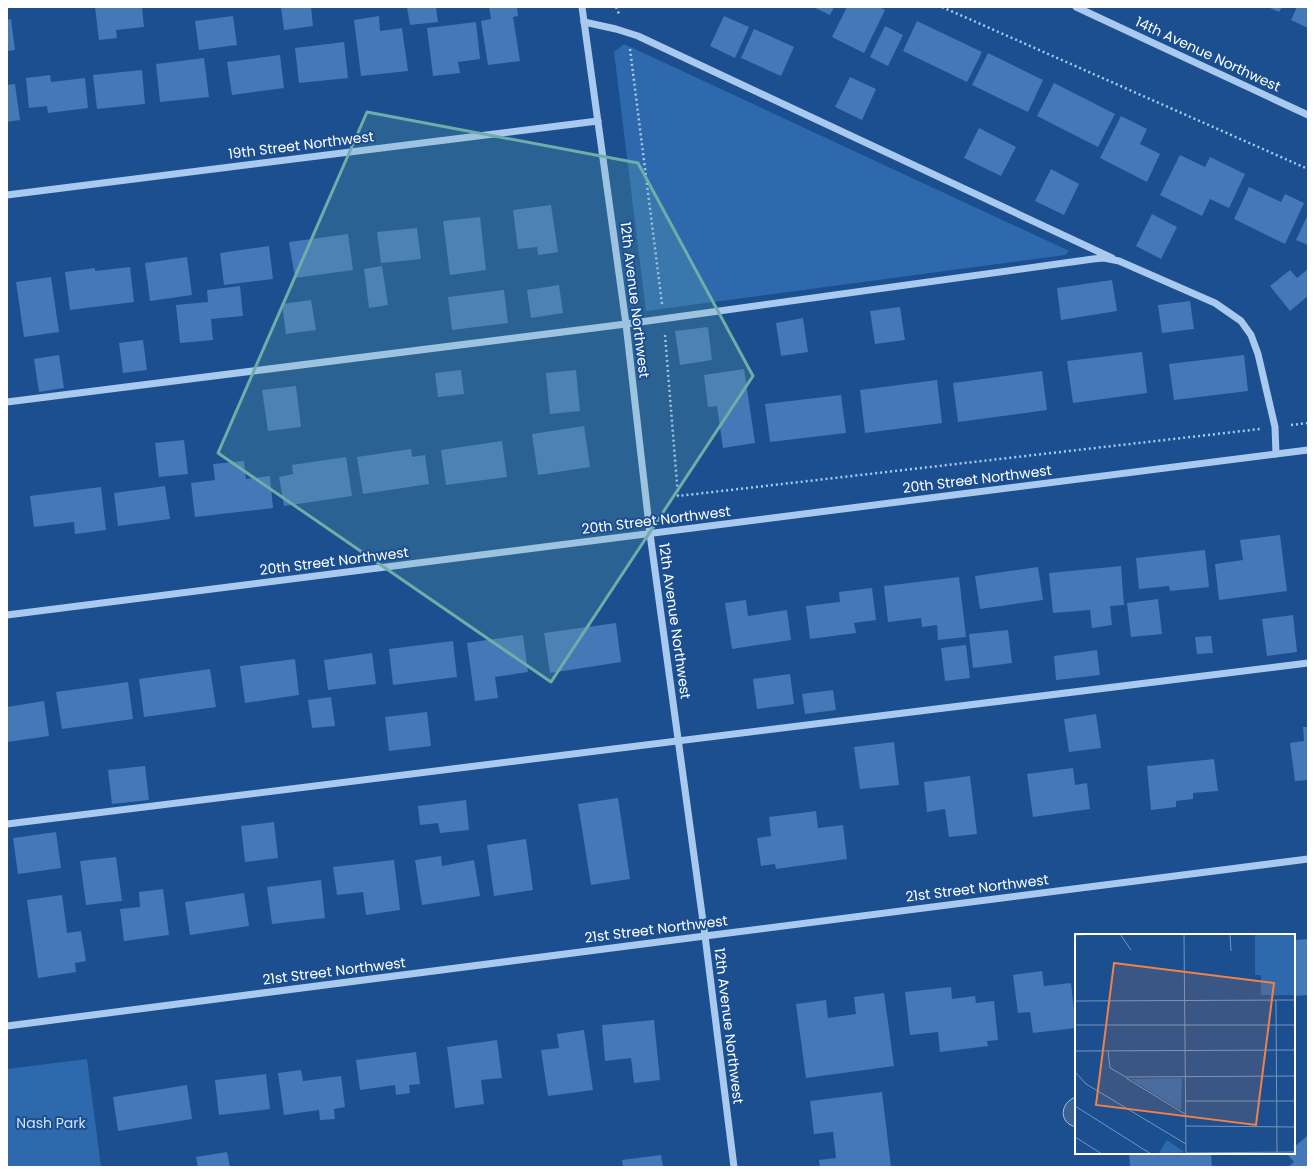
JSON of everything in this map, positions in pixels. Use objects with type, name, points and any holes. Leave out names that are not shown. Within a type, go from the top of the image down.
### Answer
[{"type":"street","name":"12th Avenue Northwest","points":[[582,7],[626,324],[650,534],[705,936],[734,1167]]},
{"type":"street","name":"14th Avenue Northwest","points":[[1076,7],[1308,115]]},
{"type":"street","points":[[584,22],[628,32],[645,39],[1119,261],[1215,303],[1241,321],[1251,335],[1258,354],[1275,427],[1276,454]]},
{"type":"street","name":"19th Street Northwest","points":[[7,195],[598,121]]},
{"type":"street","points":[[7,402],[664,319],[1093,259],[1104,258],[1119,261]]},
{"type":"street","name":"20th Street Northwest","points":[[7,615],[1308,450]]},
{"type":"street","points":[[7,824],[1308,663]]},
{"type":"street","name":"21st Street Northwest","points":[[7,1026],[1308,860]]},
{"type":"path","points":[[942,7],[1308,169]]},
{"type":"path","points":[[628,32],[664,319],[678,496],[1308,423]]},
{"type":"highlighted area","points":[[367,112],[638,163],[753,376],[551,682],[218,453]]},
{"type":"green space","points":[[624,44],[1069,251],[1065,255],[646,311],[614,52]]},
{"type":"green space","name":"Nash Park","points":[[87,1059],[101,1167],[7,1167],[7,1069]]},
{"type":"shaded area","points":[[1075,1098],[1075,1127],[1070,1125],[1066,1121],[1063,1112],[1067,1103]]},
{"type":"building","points":[[95,7],[142,7],[144,27],[116,30],[117,38],[99,40]]},
{"type":"building","points":[[281,7],[311,7],[313,26],[284,30]]},
{"type":"building","points":[[407,7],[436,7],[438,22],[410,25]]},
{"type":"building","points":[[489,7],[517,7],[518,16],[513,17],[520,61],[488,65],[481,21],[491,19]]},
{"type":"building","points":[[813,7],[834,7],[830,15]]},
{"type":"building","points":[[847,7],[879,7],[885,10],[864,53],[832,37]]},
{"type":"building","points":[[1268,7],[1282,7],[1279,12]]},
{"type":"building","points":[[1297,7],[1308,7],[1308,28],[1291,20]]},
{"type":"building","points":[[233,16],[237,45],[199,50],[195,21]]},
{"type":"building","points":[[379,16],[380,31],[402,28],[408,71],[361,76],[354,20]]},
{"type":"building","points":[[724,16],[749,27],[735,58],[710,46]]},
{"type":"building","points":[[11,19],[15,50],[7,51],[7,20]]},
{"type":"building","points":[[917,21],[982,52],[967,82],[903,51]]},
{"type":"building","points":[[476,22],[480,59],[458,62],[460,73],[433,76],[427,28]]},
{"type":"building","points":[[885,26],[903,35],[888,66],[870,57]]},
{"type":"building","points":[[754,29],[794,47],[781,76],[741,58]]},
{"type":"building","points":[[344,42],[348,78],[299,83],[295,48]]},
{"type":"building","points":[[988,53],[1043,80],[1028,112],[972,85]]},
{"type":"building","points":[[280,55],[284,88],[232,95],[227,62]]},
{"type":"building","points":[[204,58],[209,97],[160,102],[156,64]]},
{"type":"building","points":[[142,70],[145,104],[97,109],[93,75]]},
{"type":"building","points":[[50,75],[51,82],[85,78],[88,108],[48,113],[47,106],[29,108],[26,78]]},
{"type":"building","points":[[850,77],[876,89],[862,120],[835,107]]},
{"type":"building","points":[[1054,83],[1115,114],[1098,147],[1037,116]]},
{"type":"building","points":[[15,84],[20,120],[7,122],[7,85]]},
{"type":"building","points":[[1121,116],[1147,129],[1140,144],[1160,154],[1147,182],[1100,158]]},
{"type":"building","points":[[979,128],[1016,147],[1001,176],[964,158]]},
{"type":"building","points":[[1180,155],[1205,167],[1210,157],[1245,174],[1229,208],[1210,199],[1202,216],[1160,195]]},
{"type":"building","points":[[1051,169],[1079,184],[1064,215],[1035,201]]},
{"type":"building","points":[[1249,187],[1281,202],[1285,194],[1304,203],[1285,244],[1234,219]]},
{"type":"building","points":[[551,205],[558,252],[538,255],[537,247],[518,249],[513,210]]},
{"type":"building","points":[[1152,214],[1177,227],[1161,259],[1136,246]]},
{"type":"building","points":[[1308,214],[1308,245],[1296,240]]},
{"type":"building","points":[[480,217],[486,270],[450,275],[443,221]]},
{"type":"building","points":[[417,228],[421,259],[381,263],[377,232]]},
{"type":"building","points":[[348,234],[353,270],[295,278],[289,242]]},
{"type":"building","points":[[269,246],[273,279],[224,285],[220,253]]},
{"type":"building","points":[[187,257],[192,295],[150,301],[145,263]]},
{"type":"building","points":[[382,266],[388,305],[369,308],[364,269]]},
{"type":"building","points":[[130,267],[134,302],[70,310],[65,272],[95,268],[95,271]]},
{"type":"building","points":[[1308,269],[1308,296],[1290,311],[1270,286],[1290,270],[1297,278]]},
{"type":"building","points":[[51,277],[59,332],[24,337],[16,282]]},
{"type":"building","points":[[1112,280],[1117,311],[1061,320],[1057,288]]},
{"type":"building","points":[[559,285],[563,313],[531,318],[527,290]]},
{"type":"building","points":[[240,286],[243,316],[211,319],[213,340],[180,343],[176,305],[208,302],[207,290]]},
{"type":"building","points":[[504,290],[508,323],[452,330],[448,297]]},
{"type":"building","points":[[311,300],[316,330],[286,334],[282,304]]},
{"type":"building","points":[[1190,301],[1194,329],[1162,333],[1158,305]]},
{"type":"building","points":[[900,307],[905,340],[875,344],[870,311]]},
{"type":"building","points":[[803,318],[808,352],[781,356],[776,323]]},
{"type":"building","points":[[708,327],[712,360],[680,365],[675,331]]},
{"type":"building","points":[[143,340],[147,370],[123,373],[119,343]]},
{"type":"building","points":[[1142,352],[1147,393],[1073,403],[1067,361]]},
{"type":"building","points":[[59,355],[64,388],[39,392],[34,359]]},
{"type":"building","points":[[1244,355],[1248,391],[1174,400],[1169,364]]},
{"type":"building","points":[[744,369],[755,443],[723,448],[717,406],[708,407],[704,375]]},
{"type":"building","points":[[461,370],[464,394],[438,397],[435,373]]},
{"type":"building","points":[[576,370],[580,411],[550,414],[546,373]]},
{"type":"building","points":[[1042,371],[1047,410],[958,422],[953,383]]},
{"type":"building","points":[[937,380],[942,423],[865,433],[860,390]]},
{"type":"building","points":[[296,386],[301,427],[268,431],[262,390]]},
{"type":"building","points":[[841,395],[846,433],[770,442],[765,404]]},
{"type":"building","points":[[584,426],[590,467],[538,475],[532,434]]},
{"type":"building","points":[[184,440],[188,474],[159,477],[155,443]]},
{"type":"building","points":[[502,441],[507,477],[446,485],[441,450]]},
{"type":"building","points":[[411,449],[412,457],[425,455],[429,484],[363,494],[357,457]]},
{"type":"building","points":[[346,457],[352,496],[284,506],[279,477],[293,474],[292,465]]},
{"type":"building","points":[[244,461],[246,479],[270,476],[273,508],[195,517],[191,483],[215,480],[213,464]]},
{"type":"building","points":[[165,486],[170,519],[118,526],[114,493]]},
{"type":"building","points":[[101,487],[106,530],[75,534],[74,522],[34,527],[30,496]]},
{"type":"building","points":[[1280,535],[1287,591],[1219,600],[1215,564],[1243,560],[1240,540]]},
{"type":"building","points":[[1205,550],[1209,587],[1170,591],[1169,586],[1139,589],[1136,558]]},
{"type":"building","points":[[1121,566],[1124,605],[1110,606],[1112,625],[1092,628],[1090,610],[1053,613],[1049,573]]},
{"type":"building","points":[[1038,567],[1043,600],[980,609],[975,576]]},
{"type":"building","points":[[959,577],[966,637],[938,640],[937,625],[922,627],[921,618],[888,622],[884,586]]},
{"type":"building","points":[[872,588],[876,620],[854,623],[856,633],[810,639],[806,606],[840,602],[839,592]]},
{"type":"building","points":[[1158,599],[1162,634],[1131,637],[1127,603]]},
{"type":"building","points":[[746,600],[748,616],[787,610],[791,640],[732,649],[725,603]]},
{"type":"building","points":[[1293,615],[1297,652],[1267,656],[1262,619]]},
{"type":"building","points":[[616,623],[621,662],[550,673],[544,633]]},
{"type":"building","points":[[1008,630],[1012,663],[973,668],[969,634]]},
{"type":"building","points":[[523,635],[528,672],[495,677],[498,698],[475,701],[467,643]]},
{"type":"building","points":[[1211,636],[1213,653],[1197,654],[1195,637]]},
{"type":"building","points":[[453,641],[457,677],[393,685],[389,649]]},
{"type":"building","points":[[966,645],[970,678],[945,681],[941,648]]},
{"type":"building","points":[[1097,650],[1100,675],[1056,680],[1054,656]]},
{"type":"building","points":[[372,653],[376,684],[328,690],[324,660]]},
{"type":"building","points":[[295,659],[299,695],[245,703],[240,666]]},
{"type":"building","points":[[210,669],[216,707],[144,717],[139,679]]},
{"type":"building","points":[[790,674],[794,704],[757,709],[753,679]]},
{"type":"building","points":[[128,682],[133,719],[62,729],[56,692]]},
{"type":"building","points":[[833,690],[836,710],[805,714],[802,694]]},
{"type":"building","points":[[331,697],[335,726],[312,728],[308,700]]},
{"type":"building","points":[[44,701],[49,736],[7,742],[7,707]]},
{"type":"building","points":[[427,712],[431,746],[389,751],[385,717]]},
{"type":"building","points":[[1096,714],[1101,748],[1069,752],[1064,719]]},
{"type":"building","points":[[1303,727],[1308,727],[1308,780],[1295,781],[1290,743],[1304,741]]},
{"type":"building","points":[[894,742],[899,785],[860,789],[854,747]]},
{"type":"building","points":[[1214,759],[1218,791],[1193,793],[1193,799],[1176,801],[1176,807],[1151,810],[1147,766]]},
{"type":"building","points":[[145,766],[149,800],[112,804],[108,770]]},
{"type":"building","points":[[1073,768],[1075,785],[1087,783],[1090,809],[1033,817],[1027,774]]},
{"type":"building","points":[[970,776],[977,834],[949,837],[945,809],[927,812],[924,782]]},
{"type":"building","points":[[618,798],[630,879],[591,885],[578,804]]},
{"type":"building","points":[[466,800],[469,830],[440,833],[438,823],[420,825],[418,806]]},
{"type":"building","points":[[816,811],[818,828],[843,825],[847,859],[776,869],[775,864],[761,866],[757,838],[771,836],[769,817]]},
{"type":"building","points":[[274,822],[278,858],[245,862],[241,826]]},
{"type":"building","points":[[56,832],[61,868],[18,874],[13,838]]},
{"type":"building","points":[[526,839],[533,890],[494,896],[487,845]]},
{"type":"building","points":[[441,856],[442,866],[474,860],[480,896],[422,905],[415,860]]},
{"type":"building","points":[[116,857],[122,901],[86,905],[80,861]]},
{"type":"building","points":[[394,860],[400,910],[366,915],[363,892],[337,895],[333,867]]},
{"type":"building","points":[[321,880],[325,918],[272,924],[267,887]]},
{"type":"building","points":[[163,889],[169,935],[124,941],[120,909],[140,907],[139,892]]},
{"type":"building","points":[[244,893],[249,926],[190,935],[185,902]]},
{"type":"building","points":[[62,895],[67,933],[81,931],[86,961],[75,963],[76,972],[38,978],[27,900]]},
{"type":"building","points":[[1308,939],[1308,995],[1295,996],[1295,940]]},
{"type":"building","points":[[1042,971],[1044,986],[1071,983],[1075,1028],[1033,1033],[1030,1012],[1018,1013],[1013,975]]},
{"type":"building","points":[[951,987],[952,999],[975,996],[976,1003],[994,1001],[998,1040],[987,1041],[988,1046],[940,1052],[938,1032],[910,1035],[905,992]]},
{"type":"building","points":[[884,993],[894,1066],[806,1078],[796,1004],[826,1000],[828,1018],[856,1014],[854,997]]},
{"type":"building","points":[[654,1020],[660,1080],[634,1083],[631,1058],[605,1061],[602,1025]]},
{"type":"building","points":[[584,1030],[593,1090],[548,1096],[541,1050],[559,1048],[557,1034]]},
{"type":"building","points":[[497,1040],[502,1078],[481,1080],[484,1104],[455,1108],[447,1047]]},
{"type":"building","points":[[416,1052],[420,1084],[409,1085],[410,1093],[396,1095],[395,1085],[360,1090],[356,1060]]},
{"type":"building","points":[[301,1070],[303,1081],[341,1076],[345,1107],[334,1109],[335,1119],[320,1120],[319,1110],[284,1115],[278,1073]]},
{"type":"building","points":[[266,1074],[270,1109],[219,1115],[215,1080]]},
{"type":"building","points":[[187,1085],[192,1119],[118,1131],[113,1097]]},
{"type":"building","points":[[882,1092],[891,1167],[820,1167],[819,1160],[836,1158],[833,1132],[814,1134],[810,1101]]},
{"type":"building","points":[[1307,1136],[1308,1137],[1308,1166],[1288,1167],[1294,1162],[1287,1154],[1295,1154],[1295,1146]]},
{"type":"building","points":[[227,1152],[230,1167],[198,1167],[196,1157]]},
{"type":"building","points":[[1129,1154],[1211,1154],[1212,1167],[1130,1167]]},
{"type":"building","points":[[661,1155],[663,1167],[623,1167],[622,1160]]}]
